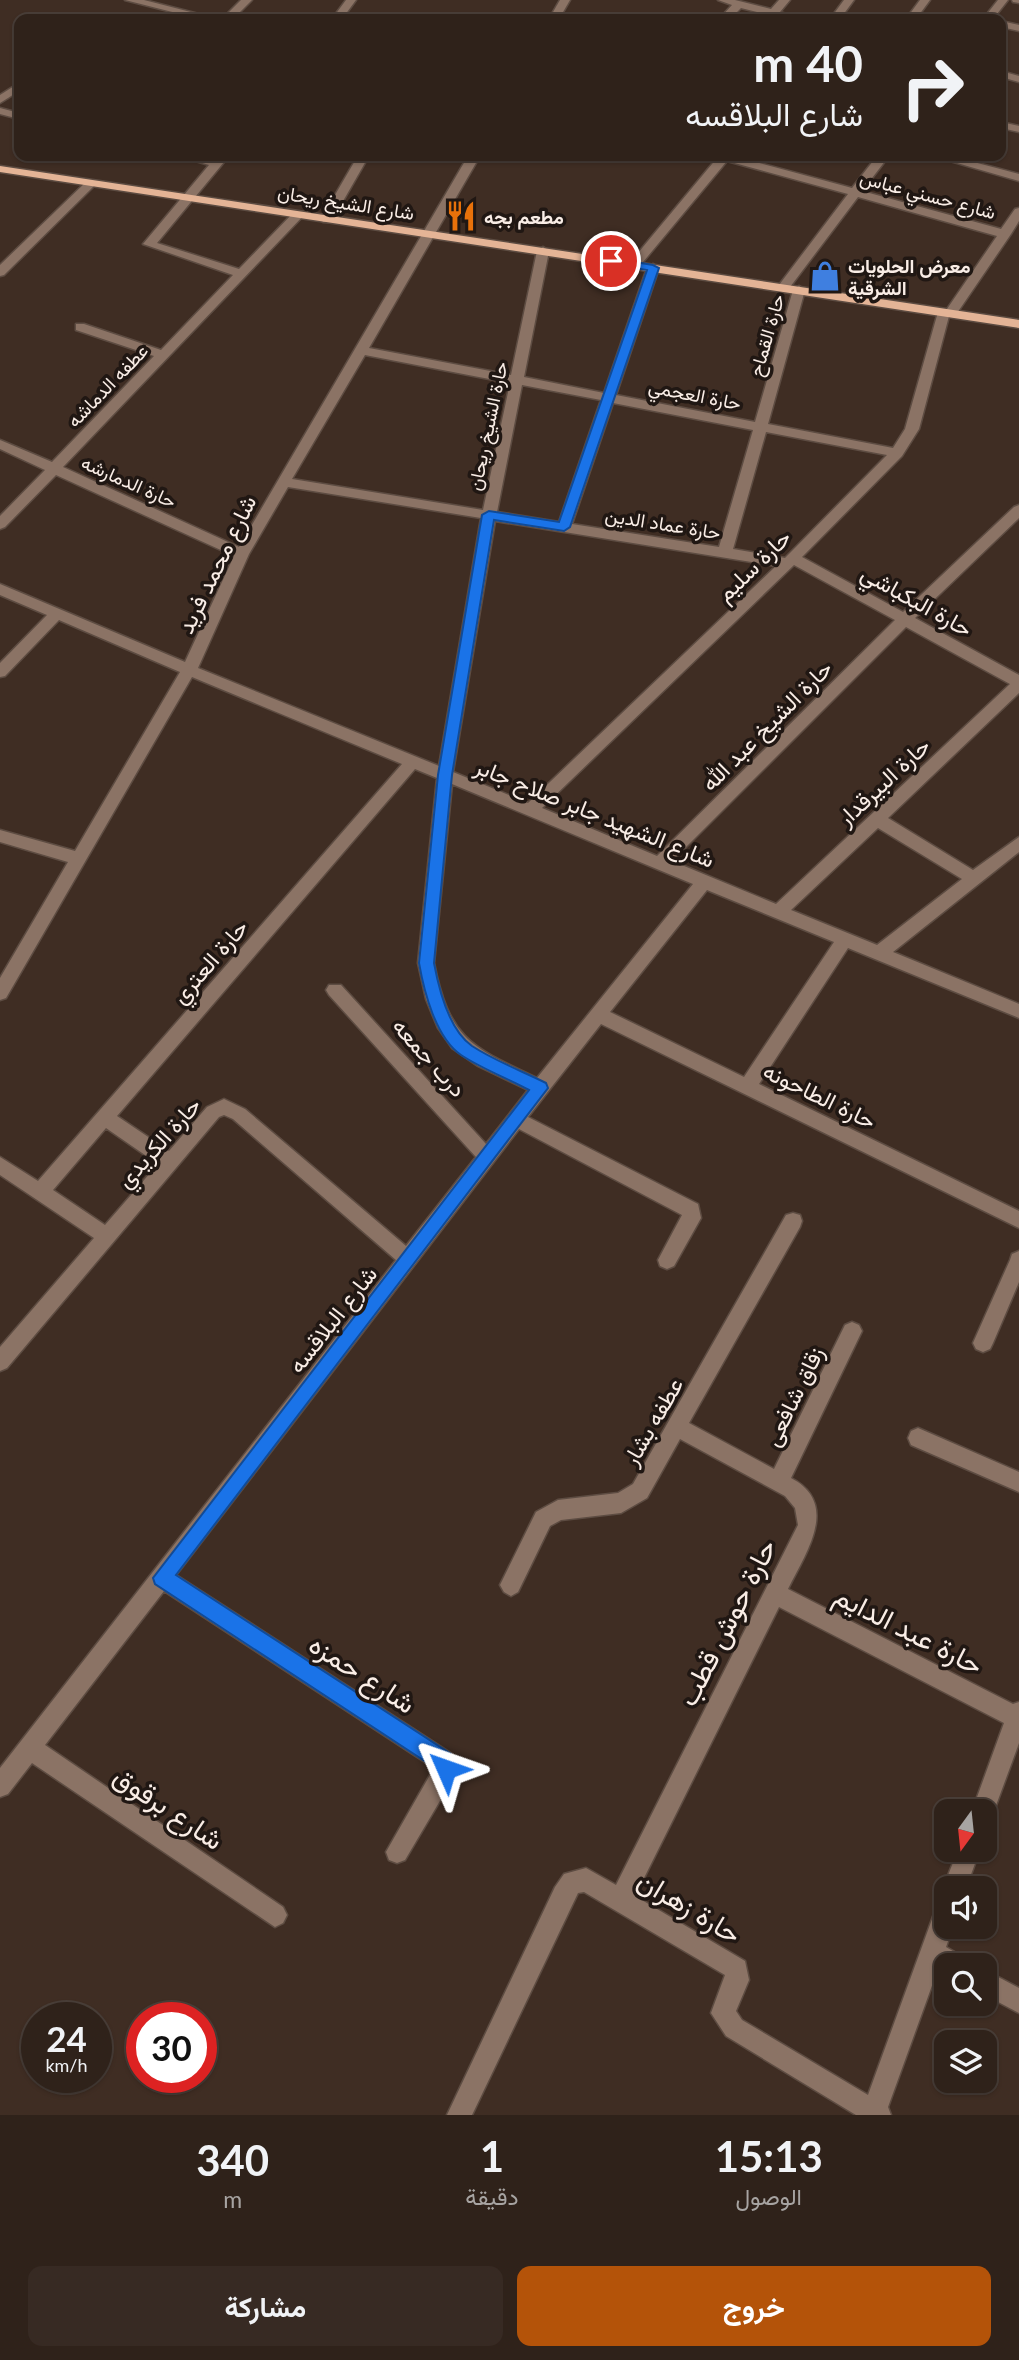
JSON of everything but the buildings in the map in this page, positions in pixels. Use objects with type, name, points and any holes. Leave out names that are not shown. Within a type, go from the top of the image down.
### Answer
[{"type":"main road","name":"شارع الشيخ ريحان","points":[[0,169],[1019,324]]},
{"type":"street","points":[[130,0],[191,14]]},
{"type":"street","points":[[232,14],[247,0]]},
{"type":"street","points":[[723,0],[777,14]]},
{"type":"street","points":[[773,13],[785,0]]},
{"type":"street","points":[[992,14],[1003,0]]},
{"type":"street","points":[[729,14],[739,4]]},
{"type":"street","points":[[217,161],[149,244],[242,274]]},
{"type":"street","points":[[327,219],[360,161]]},
{"type":"street","name":"شارع محمد فريد","points":[[0,993],[189,670],[242,554],[471,161]]},
{"type":"street","points":[[634,265],[719,161]]},
{"type":"street","name":"شارع حسني عباس","points":[[741,161],[1004,233]]},
{"type":"street","points":[[783,288],[880,161]]},
{"type":"street","points":[[957,161],[1019,178]]},
{"type":"street","points":[[0,272],[91,183]]},
{"type":"street","name":"حارة سليم","points":[[530,810],[791,560],[897,453],[912,429],[948,313],[1019,212]]},
{"type":"street","name":"عطفه الدماشه","points":[[0,524],[299,214]]},
{"type":"street","name":"حارة الشيخ ريحان","points":[[540,1088],[465,1049],[445,1022],[432,993],[426,963],[445,775],[489,515],[543,251]]},
{"type":"street","points":[[564,527],[653,268]]},
{"type":"street","name":"حارة القماح","points":[[725,552],[799,290]]},
{"type":"street","points":[[80,327],[163,355]]},
{"type":"street","name":"حارة العجمي","points":[[361,350],[897,453]]},
{"type":"street","name":"حارة الدمارشه","points":[[0,444],[242,554]]},
{"type":"street","name":"حارة عماد الدين","points":[[283,482],[725,552],[791,560]]},
{"type":"street","name":"حارة الشيخ عبد الله","points":[[660,863],[905,619],[1019,510]]},
{"type":"street","name":"حارة البكباشي","points":[[791,560],[905,619],[1019,683]]},
{"type":"street","name":"شارع الشهيد جابر صلاح جابر","points":[[0,589],[189,670],[1019,1011]]},
{"type":"street","points":[[0,672],[57,613]]},
{"type":"street","name":"حارة البيرقدار","points":[[779,912],[1019,683]]},
{"type":"street","name":"حارة العتري","points":[[41,1191],[412,762]]},
{"type":"street","points":[[876,819],[972,878]]},
{"type":"street","points":[[0,836],[79,859]]},
{"type":"street","points":[[879,953],[1019,843]]},
{"type":"street","name":"شارع البلاقسه","points":[[0,1786],[410,1260],[540,1088],[704,882]]},
{"type":"street","points":[[747,1087],[845,939]]},
{"type":"street","name":"درب جمعه","points":[[335,990],[488,1157]]},
{"type":"street","name":"حارة الطاحونه","points":[[600,1015],[1019,1220]]},
{"type":"street","name":"حارة الكريدي","points":[[0,1362],[213,1112],[224,1107],[239,1114],[410,1260]]},
{"type":"street","points":[[104,1118],[170,1162]]},
{"type":"street","points":[[517,1120],[691,1210],[692,1218],[667,1261]]},
{"type":"street","points":[[0,1165],[107,1237]]},
{"type":"street","name":"عطفه بشار","points":[[511,1585],[543,1519],[558,1510],[621,1503],[640,1491],[793,1221]]},
{"type":"street","points":[[983,1343],[1019,1261]]},
{"type":"street","name":"زقاق شافعى","points":[[779,1481],[852,1331]]},
{"type":"street","name":"حارة حوش قطب","points":[[621,1900],[808,1526],[804,1504],[792,1489],[677,1427]]},
{"type":"street","points":[[918,1438],[1019,1482]]},
{"type":"street","name":"شارع حمزه","points":[[162,1578],[444,1762],[446,1769],[397,1852]]},
{"type":"street","name":"حارة عبد الدايم","points":[[774,1593],[1018,1716]]},
{"type":"street","points":[[989,1799],[1011,1758],[1018,1716]]},
{"type":"street","name":"شارع برقوق","points":[[30,1748],[275,1915]]},
{"type":"street","name":"حارة زهران","points":[[459,2115],[563,1895],[572,1882],[586,1880],[737,1969],[737,1980],[723,2013],[734,2028],[875,2114]]},
{"type":"street","points":[[875,2114],[937,1939]]},
{"type":"street","points":[[997,1989],[1019,2001]]},
{"type":"place","name":"مطعم بجه","points":[[461,216]]},
{"type":"place","name":"معرض الحلويات الشرقية","points":[[825,276]]},
{"type":"route","points":[[446,1769],[444,1762],[162,1578],[540,1088],[465,1049],[445,1022],[432,993],[426,963],[445,775],[489,515],[564,527],[653,268],[611,261]]}]
